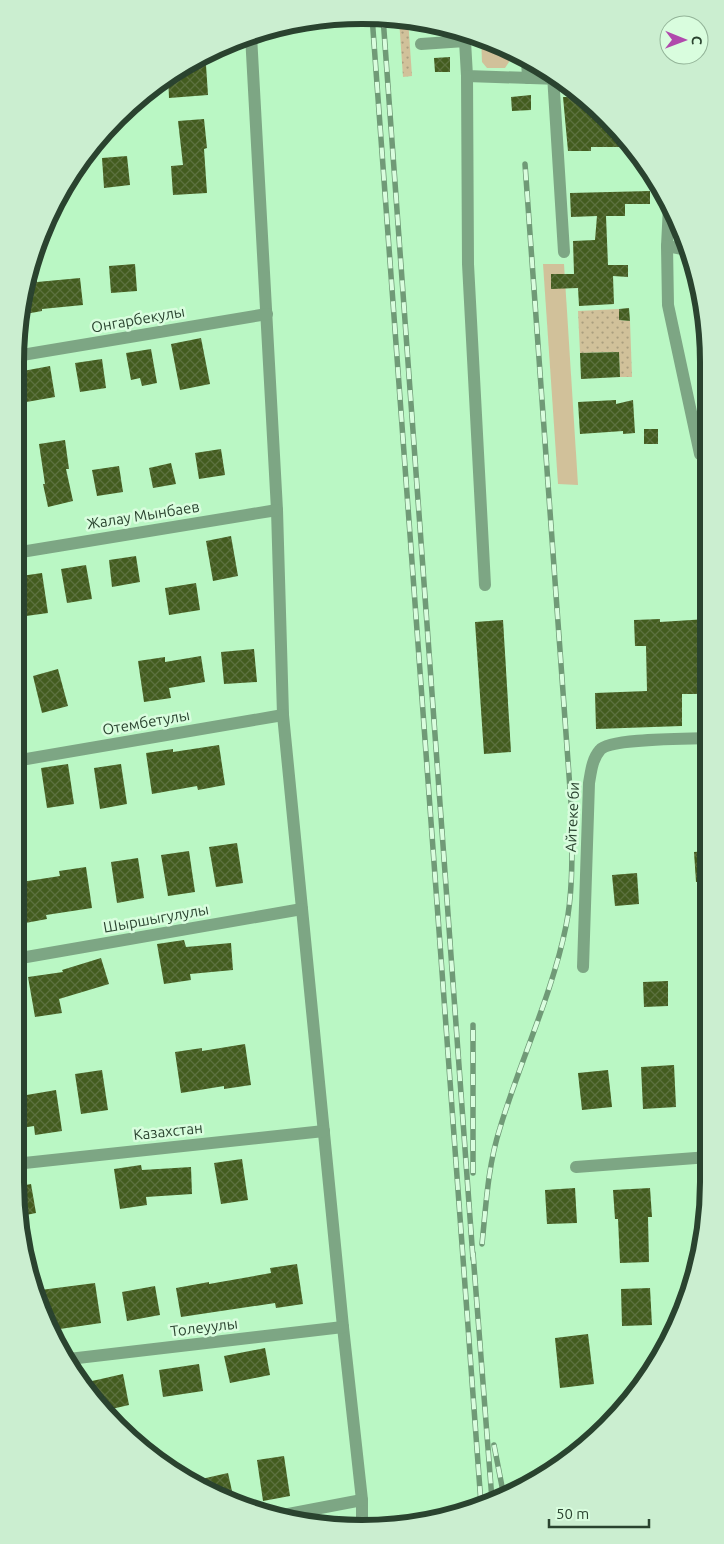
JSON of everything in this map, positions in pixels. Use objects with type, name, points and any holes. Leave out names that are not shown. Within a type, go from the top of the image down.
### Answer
[{"type":"street","points":[[421,44],[465,41],[467,76],[468,264],[485,585]]},
{"type":"street","points":[[251,43],[277,510],[283,714],[343,1327],[362,1500],[362,1520]]},
{"type":"street","points":[[527,67],[528,78]]},
{"type":"street","points":[[467,76],[545,78]]},
{"type":"street","points":[[555,85],[564,252]]},
{"type":"street","points":[[668,219],[668,305],[700,441]]},
{"type":"street","points":[[667,246],[680,249]]},
{"type":"street","name":"Онгарбекулы","points":[[24,355],[267,314]]},
{"type":"street","name":"Жалау Мынбаев","points":[[24,552],[277,510]]},
{"type":"street","name":"Отембетулы","points":[[24,759],[283,714]]},
{"type":"street","name":"Айтеке би","points":[[583,967],[589,783],[593,762],[601,748],[616,743],[700,738]]},
{"type":"street","name":"Шыршыгулулы","points":[[24,957],[302,909]]},
{"type":"street","name":"Казахстан","points":[[24,1163],[324,1131]]},
{"type":"street","points":[[576,1167],[700,1159]]},
{"type":"street","name":"Толеуулы","points":[[74,1358],[343,1327]]},
{"type":"street","points":[[293,1513],[362,1500]]},
{"type":"shaded area","points":[[399,26],[409,27],[412,76],[403,77]]},
{"type":"shaded area","points":[[481,46],[511,59],[505,68],[487,68],[482,62]]},
{"type":"shaded area","points":[[543,264],[564,264],[578,485],[558,484]]},
{"type":"shaded area","points":[[619,309],[619,320],[630,321],[632,377],[620,377],[619,352],[580,353],[578,311]]},
{"type":"building","points":[[450,57],[450,72],[435,72],[434,58]]},
{"type":"building","points":[[200,65],[206,65],[208,95],[169,98],[168,85]]},
{"type":"building","points":[[531,95],[531,110],[512,111],[511,97]]},
{"type":"building","points":[[563,97],[572,97],[585,108],[623,147],[591,147],[591,151],[568,151]]},
{"type":"building","points":[[204,119],[207,148],[204,149],[207,193],[173,195],[171,166],[183,165],[178,121]]},
{"type":"building","points":[[127,156],[130,185],[104,188],[102,158]]},
{"type":"building","points":[[650,191],[650,204],[625,204],[625,216],[606,216],[608,265],[628,265],[628,277],[613,276],[614,304],[579,306],[578,288],[551,289],[551,274],[574,274],[573,241],[595,240],[597,216],[571,217],[570,193]]},
{"type":"building","points":[[135,264],[137,291],[111,293],[109,266]]},
{"type":"building","points":[[35,274],[37,282],[80,278],[83,305],[42,309],[42,311],[28,314]]},
{"type":"building","points":[[629,308],[630,321],[619,320],[619,309]]},
{"type":"building","points":[[201,338],[210,384],[180,390],[171,344]]},
{"type":"building","points":[[151,349],[157,383],[142,386],[140,378],[131,380],[126,353]]},
{"type":"building","points":[[619,352],[620,377],[581,379],[580,353]]},
{"type":"building","points":[[102,359],[106,388],[80,392],[75,363]]},
{"type":"building","points":[[50,366],[55,397],[24,402],[24,371]]},
{"type":"building","points":[[616,400],[616,404],[633,400],[635,433],[623,434],[623,431],[580,434],[578,402]]},
{"type":"building","points":[[644,429],[658,429],[658,444],[644,444]]},
{"type":"building","points":[[65,440],[69,469],[66,469],[73,501],[48,507],[43,484],[45,484],[39,444]]},
{"type":"building","points":[[221,449],[225,475],[199,479],[195,453]]},
{"type":"building","points":[[171,463],[176,484],[153,488],[149,468]]},
{"type":"building","points":[[119,466],[123,492],[97,496],[92,470]]},
{"type":"building","points":[[231,536],[238,576],[213,581],[206,541]]},
{"type":"building","points":[[136,556],[140,582],[112,587],[109,560]]},
{"type":"building","points":[[86,565],[92,599],[67,603],[61,569]]},
{"type":"building","points":[[42,573],[48,613],[26,616],[24,576]]},
{"type":"building","points":[[196,583],[200,610],[169,615],[165,588]]},
{"type":"building","points":[[660,619],[660,622],[700,619],[700,694],[682,694],[682,726],[596,729],[595,693],[647,691],[646,646],[635,646],[634,620]]},
{"type":"building","points":[[503,620],[511,752],[484,754],[475,622]]},
{"type":"building","points":[[254,649],[257,682],[224,684],[221,652]]},
{"type":"building","points":[[201,656],[205,682],[169,688],[171,698],[144,702],[138,661],[165,657],[165,662]]},
{"type":"building","points":[[58,669],[68,706],[42,713],[33,676]]},
{"type":"building","points":[[219,745],[225,785],[198,790],[197,786],[152,794],[146,753],[173,749],[173,752]]},
{"type":"building","points":[[68,764],[74,804],[47,808],[41,768]]},
{"type":"building","points":[[121,764],[127,804],[100,809],[94,768]]},
{"type":"building","points":[[237,843],[243,883],[216,887],[209,847]]},
{"type":"building","points":[[189,851],[195,892],[168,896],[161,855]]},
{"type":"building","points":[[694,852],[700,852],[700,882],[696,882]]},
{"type":"building","points":[[138,858],[144,898],[117,903],[111,862]]},
{"type":"building","points":[[86,867],[92,908],[46,915],[47,919],[24,923],[24,882],[60,876],[59,871]]},
{"type":"building","points":[[637,873],[639,904],[615,906],[612,875]]},
{"type":"building","points":[[184,940],[186,947],[231,943],[233,970],[190,974],[191,980],[164,984],[157,944]]},
{"type":"building","points":[[101,958],[109,984],[59,999],[62,1013],[35,1017],[28,977],[63,972],[62,970]]},
{"type":"building","points":[[668,981],[668,1006],[644,1007],[643,982]]},
{"type":"building","points":[[245,1044],[251,1085],[224,1089],[224,1086],[181,1093],[175,1052],[202,1048],[202,1051]]},
{"type":"building","points":[[674,1065],[676,1107],[643,1109],[641,1067]]},
{"type":"building","points":[[102,1070],[108,1110],[81,1114],[75,1074]]},
{"type":"building","points":[[608,1070],[612,1107],[582,1110],[578,1073]]},
{"type":"building","points":[[56,1090],[62,1131],[35,1135],[34,1126],[24,1128],[24,1095]]},
{"type":"building","points":[[242,1159],[248,1200],[221,1204],[214,1163]]},
{"type":"building","points":[[141,1165],[142,1170],[191,1167],[192,1194],[146,1197],[147,1205],[120,1209],[114,1169]]},
{"type":"building","points":[[31,1184],[36,1213],[26,1215],[24,1185]]},
{"type":"building","points":[[575,1188],[577,1223],[547,1224],[545,1190]]},
{"type":"building","points":[[650,1188],[652,1217],[648,1217],[649,1262],[620,1263],[618,1219],[615,1219],[613,1190]]},
{"type":"building","points":[[297,1264],[303,1304],[276,1308],[275,1303],[181,1317],[176,1288],[271,1273],[270,1268]]},
{"type":"building","points":[[95,1283],[101,1323],[58,1329],[42,1290]]},
{"type":"building","points":[[155,1286],[160,1315],[127,1321],[122,1292]]},
{"type":"building","points":[[650,1288],[652,1325],[622,1326],[621,1289]]},
{"type":"building","points":[[588,1334],[594,1384],[560,1388],[555,1338]]},
{"type":"building","points":[[265,1348],[270,1375],[230,1383],[224,1356]]},
{"type":"building","points":[[199,1364],[203,1391],[163,1397],[159,1370]]},
{"type":"building","points":[[123,1374],[129,1405],[112,1409],[94,1387],[92,1381]]},
{"type":"building","points":[[284,1456],[290,1496],[263,1501],[257,1460]]},
{"type":"building","points":[[228,1473],[233,1495],[212,1485],[201,1479]]},
{"type":"railway","points":[[373,24],[481,1499]]},
{"type":"railway","points":[[384,24],[473,1259]]},
{"type":"railway","points":[[482,1244],[488,1185],[496,1142],[553,977],[566,926],[572,872],[572,817],[525,164]]},
{"type":"railway","points":[[473,1025],[473,1173]]},
{"type":"railway","points":[[473,1253],[492,1495]]},
{"type":"railway","points":[[494,1445],[503,1489]]}]
